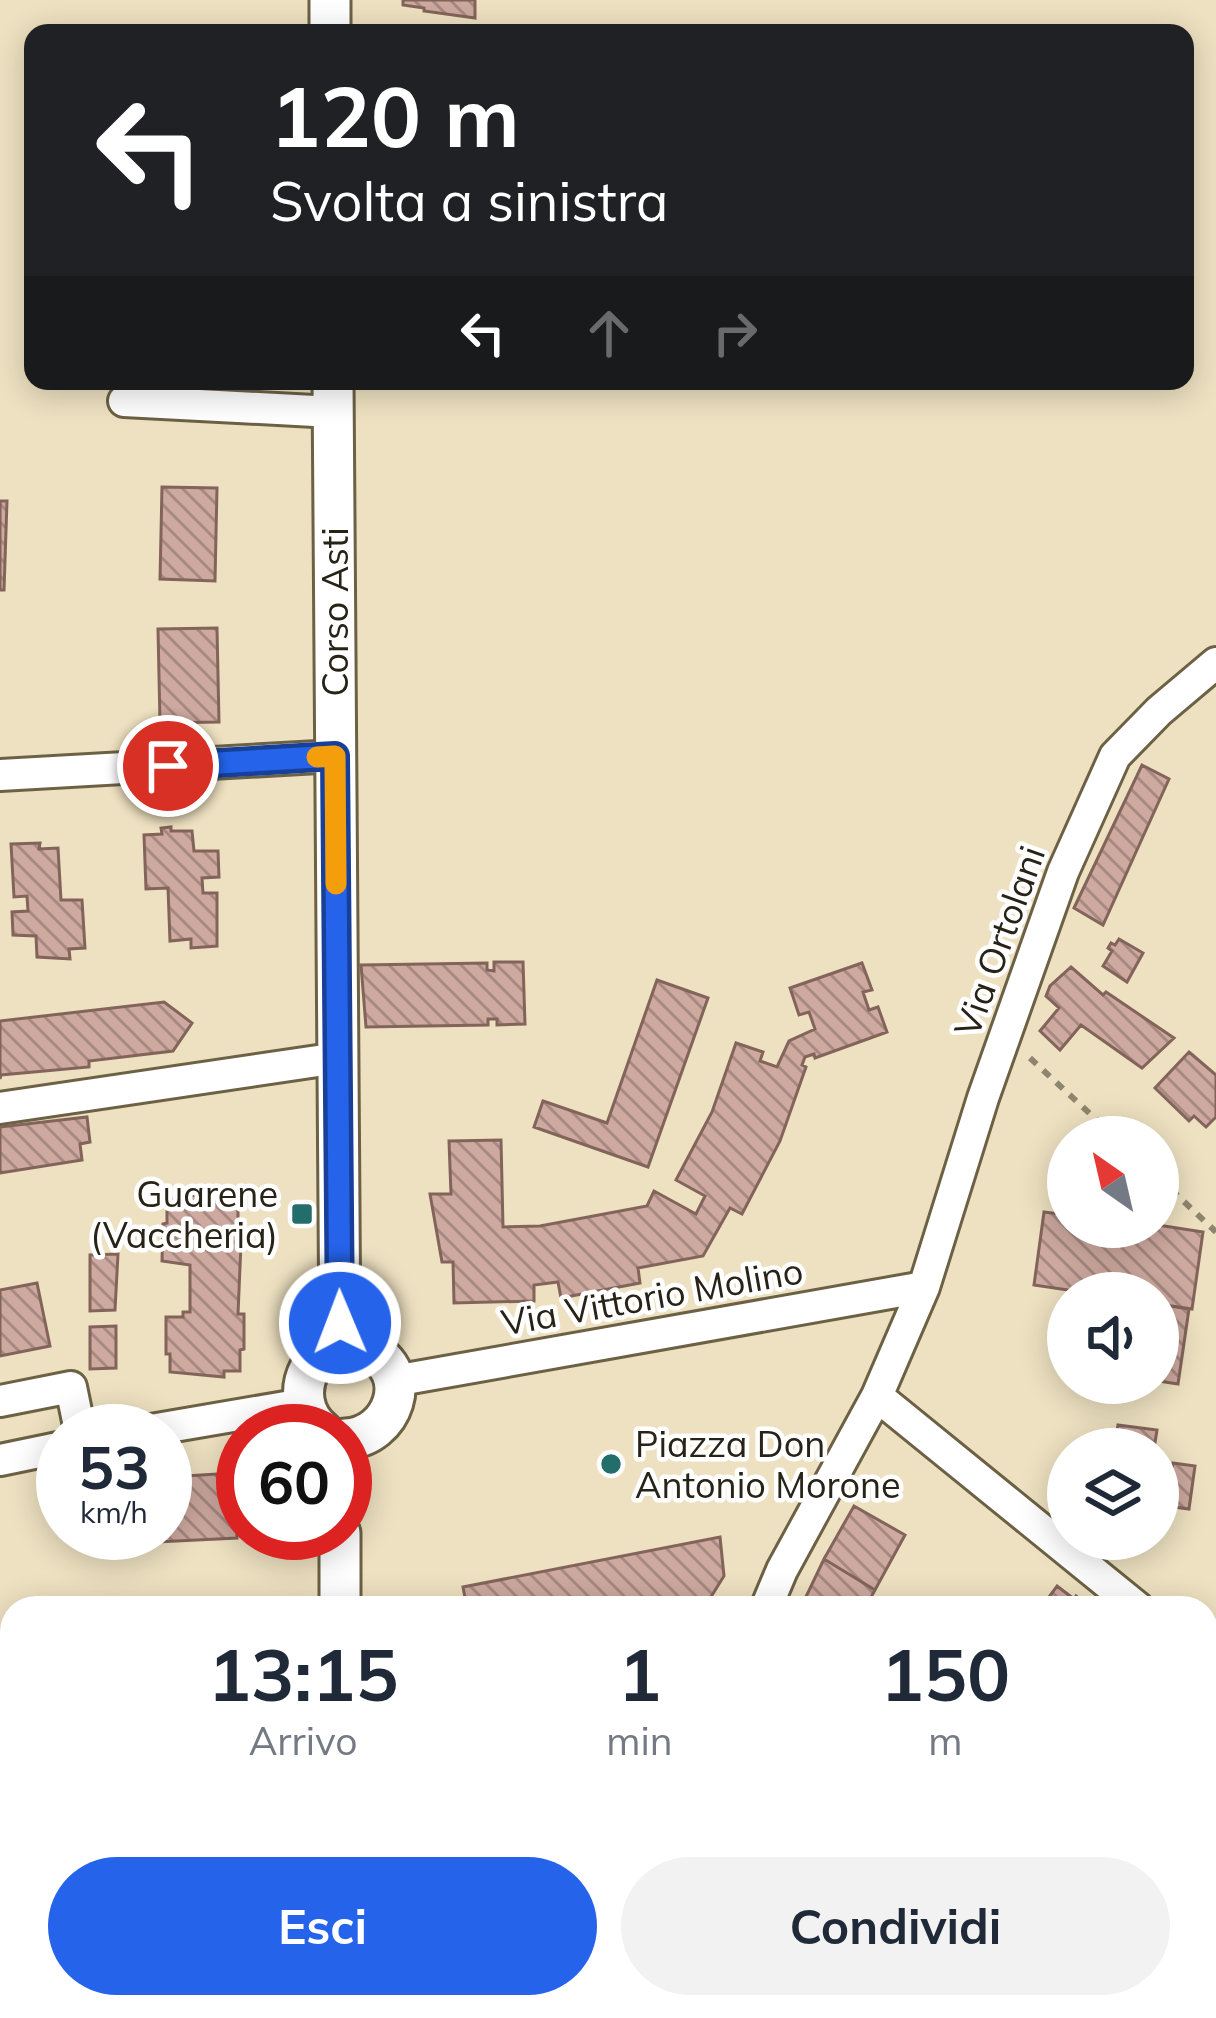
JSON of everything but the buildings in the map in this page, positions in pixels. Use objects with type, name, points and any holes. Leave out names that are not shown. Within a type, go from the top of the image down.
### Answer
[{"type":"main road","name":"Corso Asti","points":[[333,396],[340,1346]]},
{"type":"main road","points":[[307,1404],[301,1389],[313,1361],[340,1346],[354,1346],[380,1357],[394,1381],[392,1412],[372,1433]]},
{"type":"main road","points":[[340,1560],[340,1596]]},
{"type":"street","points":[[124,401],[333,396]]},
{"type":"street","name":"Via Ortolani","points":[[771,1596],[877,1396],[924,1287],[1063,872],[1115,756],[1216,663]]},
{"type":"street","points":[[0,775],[335,756]]},
{"type":"street","points":[[0,1108],[338,1058]]},
{"type":"street","name":"Via Vittorio Molino","points":[[394,1381],[924,1287]]},
{"type":"street","points":[[0,1401],[71,1387],[74,1404]]},
{"type":"street","points":[[877,1396],[1123,1596]]},
{"type":"street","points":[[0,1460],[36,1453]]},
{"type":"path","points":[[1005,1036],[1092,1116]]},
{"type":"path","points":[[1179,1197],[1216,1232]]},
{"type":"slow traffic","points":[[317,757],[335,756],[336,884]]},
{"type":"place","name":"Guarene (Vaccheria)","points":[[302,1214]]},
{"type":"place","name":"Piazza Don Antonio Morone","points":[[611,1464]]},
{"type":"route","points":[[168,766],[335,756],[340,1323]]}]
